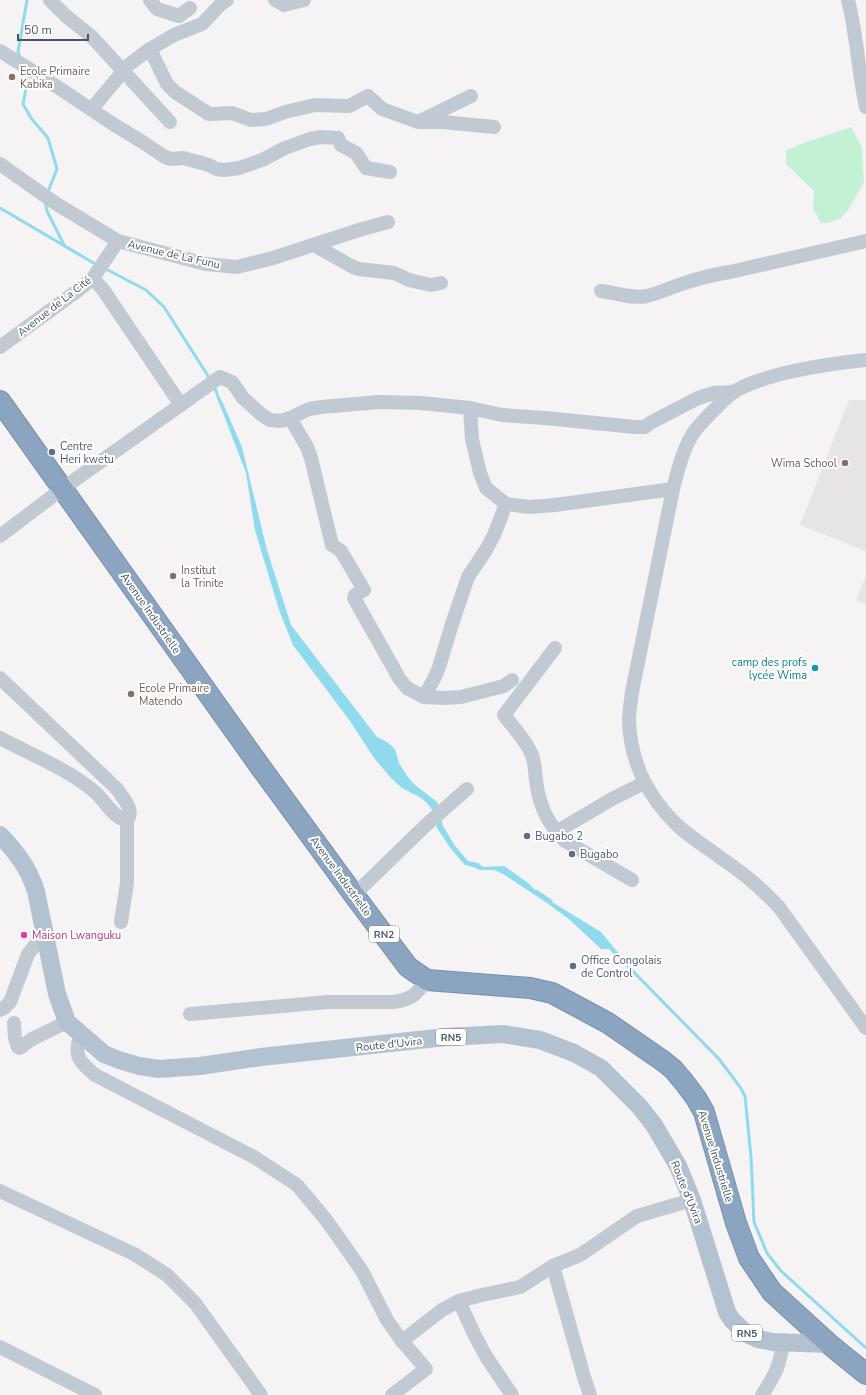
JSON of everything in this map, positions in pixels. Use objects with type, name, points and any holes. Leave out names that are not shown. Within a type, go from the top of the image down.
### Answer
[{"type":"highway","name":"Avenue Industrielle","points":[[0,401],[354,895],[408,967],[427,980],[530,988],[552,993],[608,1023],[639,1043],[673,1069],[696,1098],[704,1112],[736,1223],[749,1258],[772,1292],[829,1344],[866,1374]]},
{"type":"main road","name":"Route d'Uvira","points":[[0,835],[24,862],[31,876],[36,891],[57,994],[67,1022],[104,1054],[140,1066],[159,1069],[200,1066],[261,1057],[446,1037],[503,1034],[540,1040],[574,1053],[601,1068],[639,1106],[654,1124],[685,1182],[727,1312],[732,1320],[748,1334],[758,1339],[773,1342],[829,1344]]},
{"type":"street","points":[[50,0],[66,16],[92,37],[170,122]]},
{"type":"street","points":[[150,0],[157,9],[179,16],[187,4],[202,24]]},
{"type":"street","points":[[93,110],[95,104],[123,70],[150,49],[174,35],[202,24],[221,4],[227,0]]},
{"type":"street","points":[[275,0],[284,6],[302,0]]},
{"type":"street","points":[[848,0],[861,38],[862,90],[866,106]]},
{"type":"street","points":[[150,49],[167,84],[175,92],[210,114],[232,113],[251,120],[266,119],[285,112],[315,105],[349,106],[368,96],[382,109],[418,122],[443,122],[494,127]]},
{"type":"street","points":[[0,51],[165,157],[171,159],[183,158],[209,165],[216,169],[224,170],[238,168],[262,160],[298,143],[321,137],[338,138],[340,145],[356,153],[366,168],[390,172]]},
{"type":"street","points":[[418,122],[471,96]]},
{"type":"street","name":"Avenue de La Funu","points":[[0,164],[55,203],[118,241],[206,264],[237,267],[314,246],[359,230],[388,222]]},
{"type":"street","name":"Avenue de La Cité","points":[[0,347],[77,291],[98,270],[118,241]]},
{"type":"street","points":[[601,291],[613,292],[629,297],[646,296],[690,281],[866,241]]},
{"type":"street","points":[[314,246],[359,269],[394,273],[409,280],[431,285],[441,283]]},
{"type":"street","points":[[98,270],[104,291],[181,405]]},
{"type":"street","points":[[866,360],[814,368],[764,379],[734,392],[704,420],[693,434],[682,456],[673,490],[632,692],[629,720],[636,764],[644,783],[660,807],[678,826],[748,878],[769,896],[779,907],[866,1028]]},
{"type":"street","points":[[0,536],[62,489],[220,377],[232,382],[243,398],[262,415],[270,420],[281,421],[309,409],[321,406],[380,402],[420,403],[470,408],[502,415],[645,427],[698,398],[714,393],[734,392]]},
{"type":"street","points":[[470,408],[472,439],[480,473],[486,488],[506,504],[520,507],[555,505],[673,490]]},
{"type":"street","points":[[290,418],[307,447],[311,458],[332,545],[341,551],[364,590],[355,595],[354,598],[399,678],[407,688],[424,697],[461,697],[504,686],[512,680]]},
{"type":"street","points":[[424,697],[439,667],[468,577],[494,535],[506,504]]},
{"type":"street","points":[[555,648],[504,715],[531,752],[541,805],[548,821],[556,832],[565,841],[632,880]]},
{"type":"street","points":[[0,678],[117,790],[128,804],[130,812],[129,817],[126,820],[127,883],[121,922]]},
{"type":"street","points":[[0,738],[83,782],[96,793],[116,816],[122,820],[126,820]]},
{"type":"street","points":[[556,832],[612,799],[644,783]]},
{"type":"street","points":[[354,895],[444,808],[467,789]]},
{"type":"street","points":[[0,1010],[10,1002],[28,954],[44,934]]},
{"type":"street","points":[[190,1014],[328,1002],[403,1001],[419,992],[427,980]]},
{"type":"street","points":[[14,1022],[15,1038],[18,1047],[21,1048],[32,1039],[67,1022]]},
{"type":"street","points":[[81,1034],[76,1048],[83,1064],[94,1075],[254,1157],[298,1185],[327,1221],[362,1271],[387,1320],[402,1341],[426,1368],[392,1395]]},
{"type":"street","points":[[0,1191],[134,1254],[167,1275],[191,1298],[206,1317],[261,1395]]},
{"type":"street","points":[[402,1341],[442,1310],[459,1301],[520,1287],[553,1266],[580,1255],[638,1216],[692,1200]]},
{"type":"street","points":[[553,1266],[590,1395]]},
{"type":"street","points":[[459,1301],[487,1358],[512,1395]]},
{"type":"street","points":[[762,1395],[775,1375],[781,1359],[783,1342]]},
{"type":"street","points":[[0,1348],[70,1389],[95,1395]]},
{"type":"shaded area","name":"Wima School","points":[[849,400],[866,400],[866,551],[800,525]]},
{"type":"shaded area","points":[[866,575],[866,604],[856,600]]},
{"type":"green space","points":[[851,127],[862,148],[864,182],[848,210],[841,218],[831,222],[821,223],[813,208],[814,191],[786,164],[786,151],[801,144]]},
{"type":"water","points":[[222,401],[242,447],[267,550],[291,625],[377,737],[387,742],[395,749],[399,763],[407,776],[415,785],[437,802],[443,813],[443,826],[455,846],[468,861],[478,863],[483,867],[504,866],[527,882],[539,894],[601,932],[621,956],[618,959],[609,949],[601,949],[570,920],[547,903],[503,874],[494,870],[480,870],[465,865],[451,849],[437,828],[434,812],[427,803],[421,798],[402,788],[374,758],[350,721],[293,645],[279,610],[255,530],[246,473],[220,405]]},
{"type":"waterway","points":[[20,57],[18,52],[27,0]]},
{"type":"waterway","points":[[25,72],[28,79],[23,104],[31,118],[48,138],[57,169],[47,194]]},
{"type":"waterway","points":[[45,201],[47,211],[64,245]]},
{"type":"waterway","points":[[0,208],[97,265]]},
{"type":"waterway","points":[[104,268],[146,290],[164,307],[210,379]]},
{"type":"waterway","points":[[214,386],[222,407]]},
{"type":"waterway","points":[[536,891],[551,901]]},
{"type":"waterway","points":[[617,955],[719,1059],[740,1087],[745,1096],[751,1157],[754,1222],[767,1253],[781,1271],[866,1348]]},
{"type":"place","name":"Ecole Primaire Kabika","points":[[12,77]]},
{"type":"place","name":"Centre Heri kwetu","points":[[52,452]]},
{"type":"place","name":"Wima School","points":[[845,463]]},
{"type":"place","name":"Institut la Trinite","points":[[173,576]]},
{"type":"place","name":"camp des profs lycée Wima","points":[[815,668]]},
{"type":"place","name":"Ecole Primaire Matendo","points":[[131,694]]},
{"type":"place","name":"Bugabo 2","points":[[527,836]]},
{"type":"place","name":"Bugabo","points":[[572,854]]},
{"type":"place","name":"Maison Lwanguku","points":[[24,935]]},
{"type":"place","name":"Office Congolais de Control","points":[[573,966]]}]
